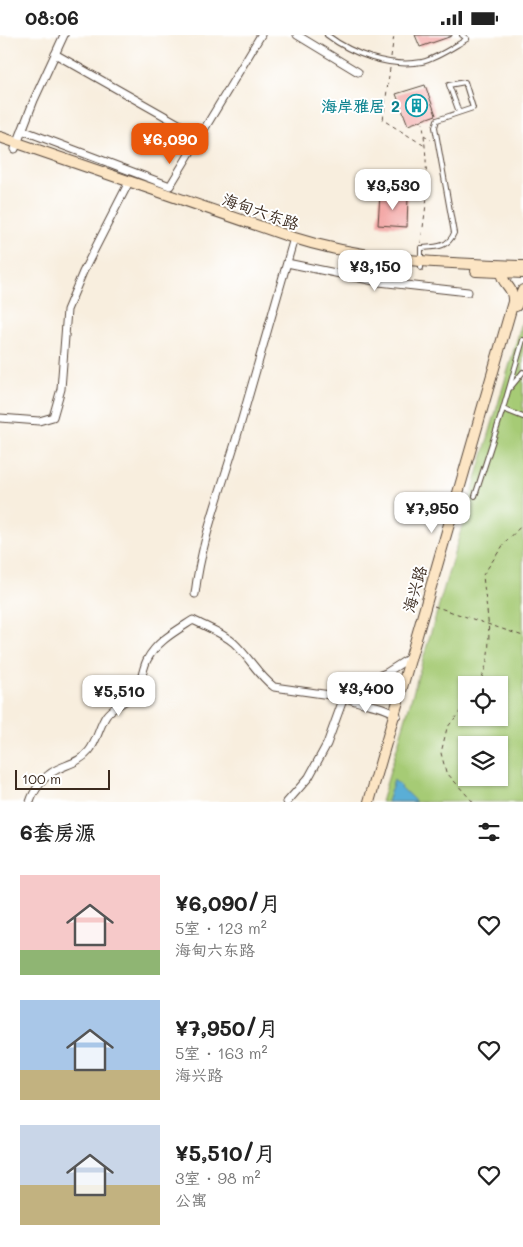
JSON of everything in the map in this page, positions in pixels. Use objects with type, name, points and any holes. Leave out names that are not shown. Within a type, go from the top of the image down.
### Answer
[{"type":"street","points":[[16,146],[64,35]]},
{"type":"street","points":[[22,130],[170,186],[261,35]]},
{"type":"street","points":[[297,35],[358,72]]},
{"type":"street","points":[[55,54],[200,136]]},
{"type":"street","name":"海甸六东路","points":[[0,137],[16,146],[293,241],[322,253],[420,265],[523,273]]},
{"type":"street","name":"海甸六东路","points":[[0,144],[16,146]]},
{"type":"street","points":[[0,419],[39,421],[53,417],[61,389],[67,310],[83,272],[128,185]]},
{"type":"street","points":[[195,594],[203,547],[293,241]]},
{"type":"street","points":[[379,282],[383,261]]},
{"type":"street","points":[[287,263],[379,282],[468,292]]},
{"type":"street","name":"海甸六东路","points":[[420,265],[523,266]]},
{"type":"street","name":"海兴路","points":[[371,802],[513,302],[512,291],[502,279],[501,272]]},
{"type":"street","name":"海兴路","points":[[413,655],[430,604],[518,298],[523,290]]},
{"type":"street","points":[[30,802],[46,777],[54,771],[79,760],[90,750],[106,716],[113,708],[136,691],[147,660],[164,638],[193,620],[232,642],[265,680],[274,687],[344,697],[396,714]]},
{"type":"street","points":[[287,802],[309,777],[327,744],[344,697],[356,685],[386,673],[413,655]]},
{"type":"lane","points":[[327,35],[353,52],[390,62],[421,62],[439,55],[467,39],[462,35]]},
{"type":"lane","points":[[420,265],[421,248],[443,246],[451,240],[454,233],[435,127],[437,120],[473,108],[464,82],[449,85],[459,112]]},
{"type":"lane","points":[[475,496],[523,339]]},
{"type":"lane","points":[[509,389],[523,372]]},
{"type":"lane","points":[[503,409],[523,417]]},
{"type":"path","points":[[394,35],[383,120],[425,146]]},
{"type":"path","points":[[421,248],[427,197],[423,123]]},
{"type":"path","points":[[423,135],[439,145]]},
{"type":"path","points":[[483,676],[489,651],[483,575],[504,544],[523,524]]},
{"type":"path","points":[[430,604],[523,636]]},
{"type":"path","points":[[458,714],[447,728],[441,753],[446,773],[473,802]]},
{"type":"green space","points":[[523,319],[523,802],[381,802]]},
{"type":"water","points":[[394,780],[416,802],[387,802]]},
{"type":"building","points":[[415,35],[452,35],[452,36],[420,47]]},
{"type":"building","name":"海岸雅居 2","points":[[425,85],[436,115],[408,125],[396,94]]},
{"type":"building","points":[[380,194],[408,196],[407,227],[378,225]]},
{"type":"place","name":"海岸雅居 2","points":[[416,105]]}]
